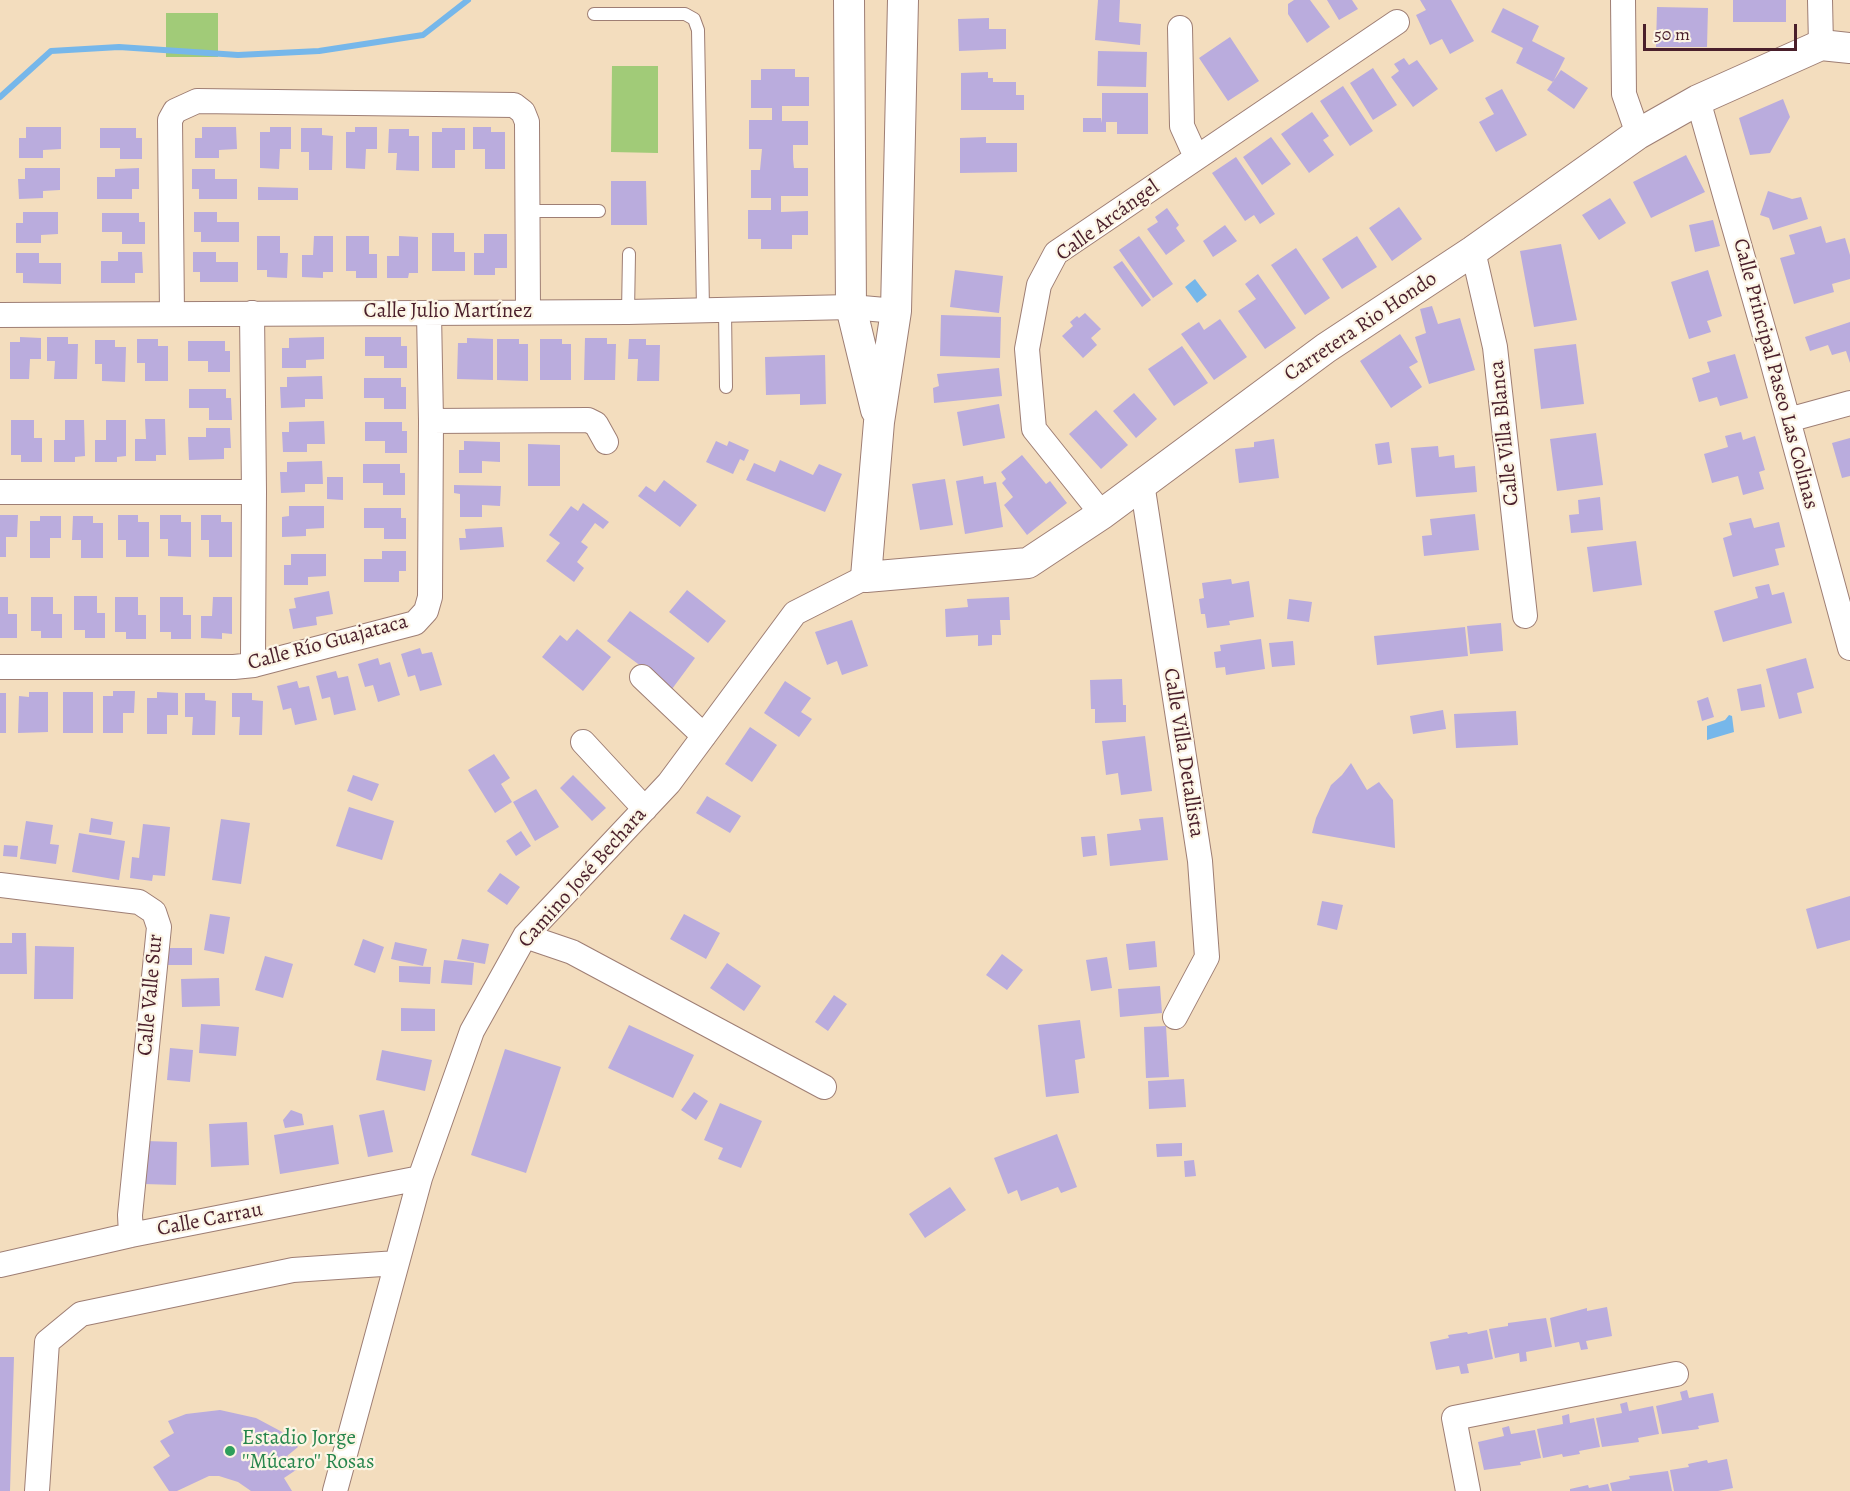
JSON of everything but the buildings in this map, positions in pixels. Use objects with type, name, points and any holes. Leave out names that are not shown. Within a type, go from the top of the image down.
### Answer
[{"type":"street","points":[[849,0],[851,307],[879,422]]},
{"type":"street","points":[[866,577],[879,422],[896,310],[903,0]]},
{"type":"street","points":[[1623,0],[1624,94],[1638,135]]},
{"type":"street","points":[[1820,0],[1821,45]]},
{"type":"street","name":"Calle Arcángel","points":[[1102,514],[1034,429],[1027,350],[1039,285],[1056,253],[1397,22]]},
{"type":"street","points":[[1180,28],[1182,126],[1196,157]]},
{"type":"street","name":"Carretera Rio Hondo","points":[[866,577],[1028,563],[1102,514],[1326,348],[1473,251],[1638,135],[1698,100],[1821,45],[1850,48]]},
{"type":"street","name":"Calle Principal Paseo Las Colinas","points":[[1698,100],[1850,648]]},
{"type":"street","points":[[172,313],[170,120],[175,111],[197,101],[514,105],[523,112],[527,122],[528,312]]},
{"type":"street","name":"Calle Villa Blanca","points":[[1473,251],[1495,347],[1525,616]]},
{"type":"street","name":"Calle Julio Martínez","points":[[0,315],[628,312],[851,307],[896,310]]},
{"type":"street","points":[[252,313],[254,665]]},
{"type":"street","name":"Calle Río Guajataca","points":[[0,667],[234,667],[254,665],[416,623],[426,611],[430,597],[429,313]]},
{"type":"street","points":[[1788,420],[1850,403]]},
{"type":"street","points":[[431,421],[588,420],[596,424],[606,442]]},
{"type":"street","name":"Calle Villa Detallista","points":[[1142,483],[1200,861],[1207,957],[1175,1017]]},
{"type":"street","points":[[0,492],[254,492]]},
{"type":"street","name":"Camino José Bechara","points":[[335,1491],[420,1178],[472,1031],[525,936],[669,783],[795,613],[866,577]]},
{"type":"street","points":[[642,677],[704,736]]},
{"type":"street","points":[[583,742],[645,808]]},
{"type":"street","name":"Calle Valle Sur","points":[[0,885],[139,902],[154,912],[159,927],[130,1215],[131,1235]]},
{"type":"street","points":[[525,936],[572,952],[824,1087]]},
{"type":"street","name":"Calle Carrau","points":[[0,1265],[131,1235],[420,1178]]},
{"type":"street","points":[[38,1491],[47,1342],[81,1314],[293,1270],[397,1263]]},
{"type":"street","points":[[1468,1491],[1454,1418],[1676,1374]]},
{"type":"lane","points":[[594,14],[685,14],[694,19],[698,30],[714,310],[726,387]]},
{"type":"lane","points":[[529,211],[599,211]]},
{"type":"lane","points":[[628,254],[628,312]]},
{"type":"green space","points":[[166,13],[218,13],[218,57],[166,57]]},
{"type":"green space","points":[[612,66],[658,66],[658,153],[611,152]]},
{"type":"water","points":[[1195,279],[1207,295],[1197,303],[1185,287]]},
{"type":"water","points":[[1729,715],[1732,716],[1734,732],[1707,740],[1707,726],[1725,720]]},
{"type":"waterway","points":[[0,97],[51,51],[119,47],[238,55],[319,51],[423,35],[468,0]]},
{"type":"place","name":"Estadio Jorge ''Múcaro'' Rosas","points":[[230,1451]]}]
